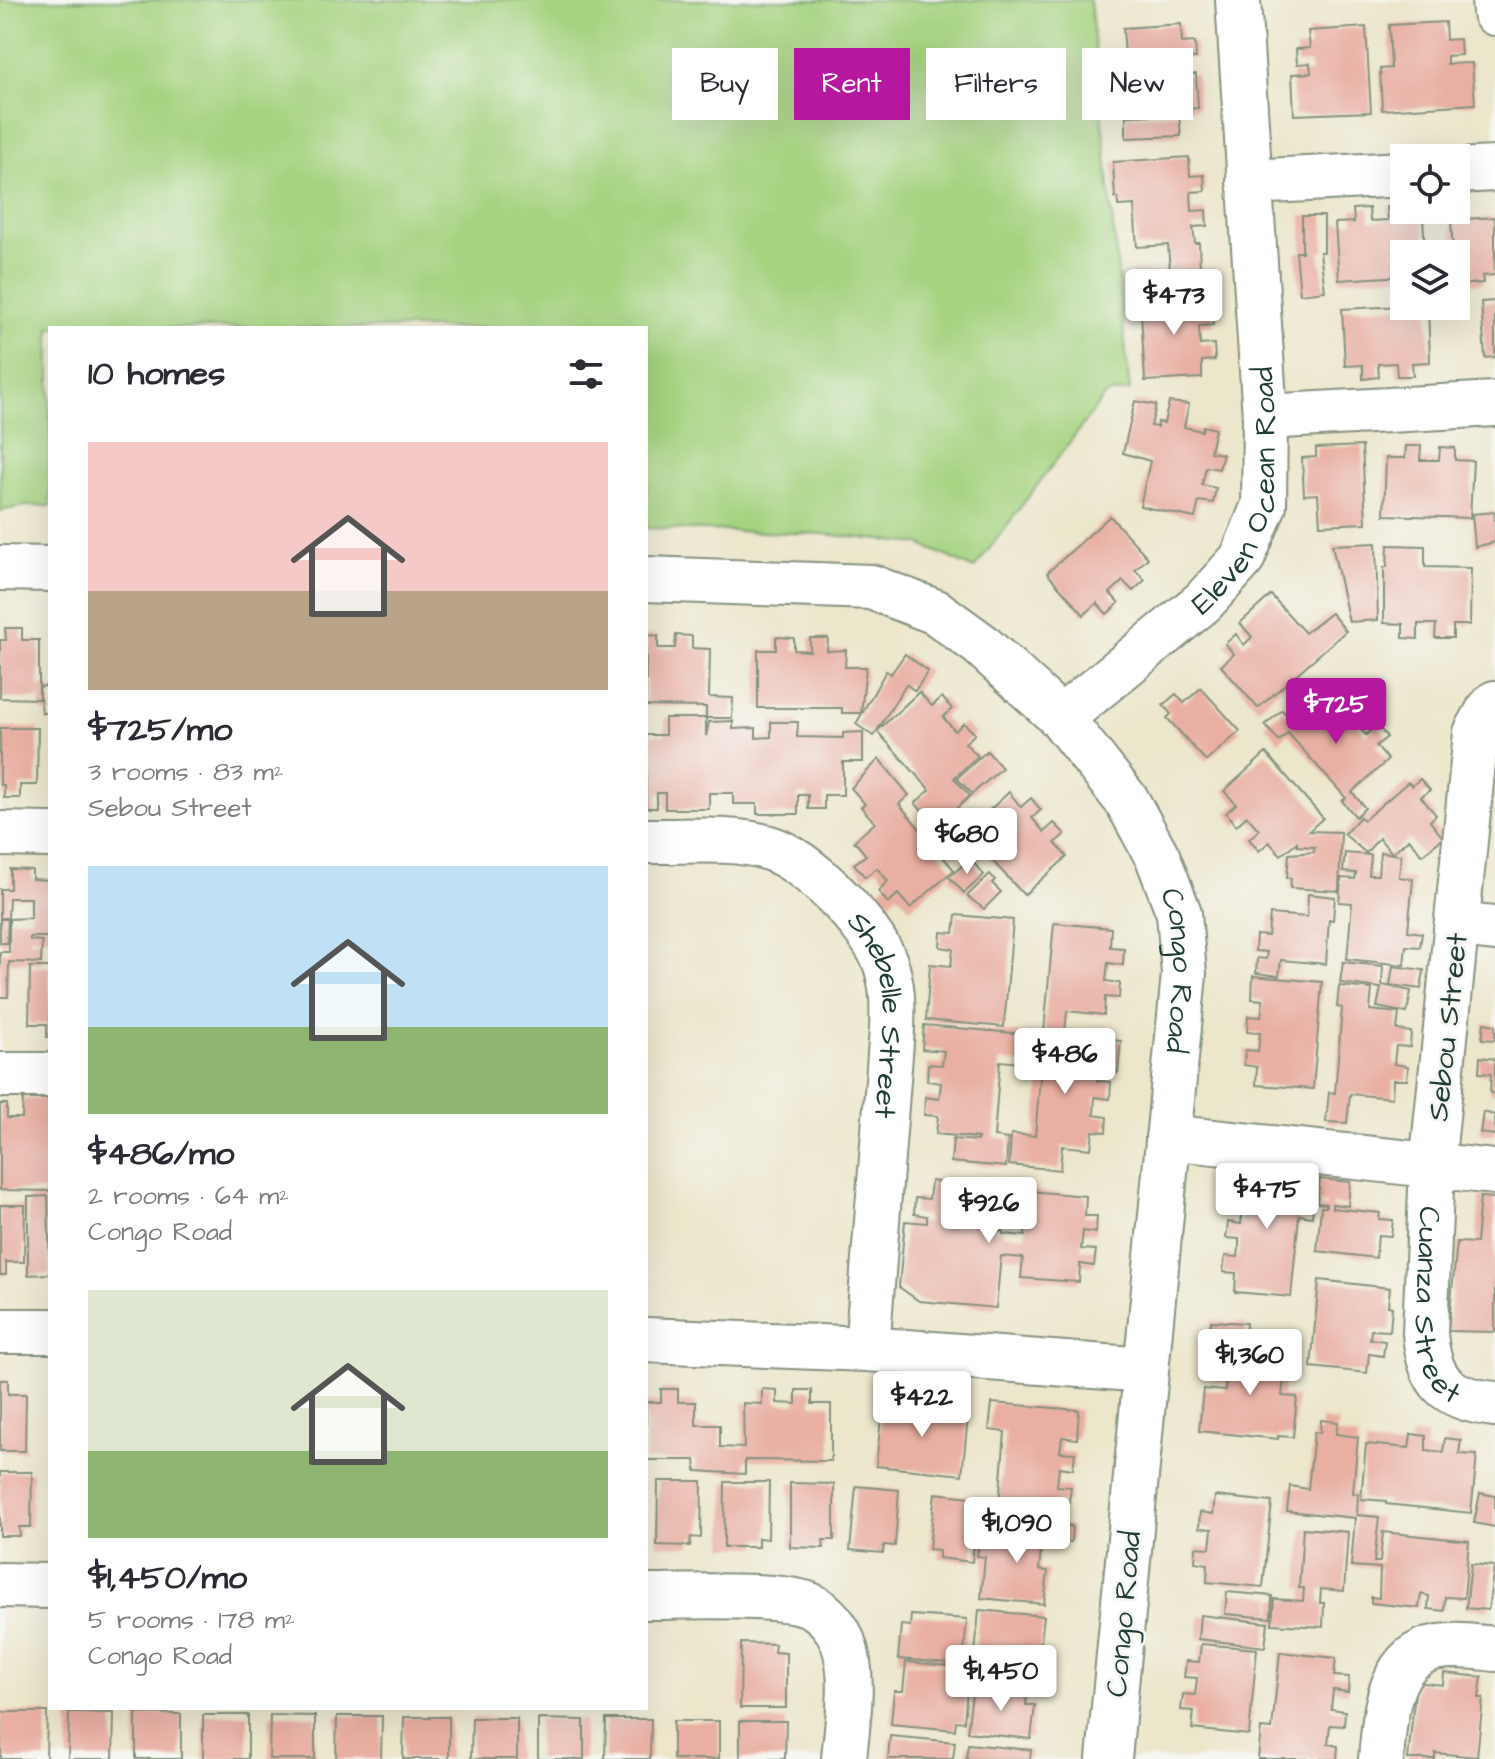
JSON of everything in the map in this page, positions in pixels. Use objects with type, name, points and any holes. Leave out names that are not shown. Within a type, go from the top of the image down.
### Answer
[{"type":"street","name":"Eleven Ocean Road","points":[[1061,718],[1203,602],[1242,559],[1264,505],[1265,417],[1238,0]]},
{"type":"street","points":[[1494,0],[1495,13]]},
{"type":"street","points":[[1470,170],[1495,169]]},
{"type":"street","points":[[1249,182],[1390,175]]},
{"type":"street","points":[[1265,417],[1495,404]]},
{"type":"street","points":[[0,568],[48,569]]},
{"type":"street","name":"Congo Road","points":[[648,579],[871,587],[936,612],[980,644],[1061,718],[1127,801],[1158,858],[1179,913],[1184,974],[1109,1759]]},
{"type":"street","name":"Sebou Street","points":[[1432,1166],[1476,927],[1476,733],[1495,703]]},
{"type":"street","points":[[0,834],[48,835]]},
{"type":"street","name":"Shebelle Street","points":[[648,841],[731,842],[769,848],[792,859],[830,889],[884,960],[893,994],[892,1029],[867,1349]]},
{"type":"street","points":[[0,1075],[48,1075]]},
{"type":"street","points":[[1168,1137],[1495,1172]]},
{"type":"street","name":"Cuanza Street","points":[[1432,1166],[1425,1333],[1427,1355],[1436,1379],[1445,1389],[1460,1398],[1495,1404]]},
{"type":"street","points":[[0,1331],[48,1331]]},
{"type":"street","points":[[648,1340],[867,1349],[1146,1370]]},
{"type":"street","points":[[0,1585],[48,1586]]},
{"type":"street","points":[[648,1597],[780,1599],[811,1605],[830,1619],[843,1642],[848,1668],[844,1759]]},
{"type":"street","points":[[1381,1759],[1387,1708],[1394,1681],[1408,1664],[1436,1648],[1495,1649]]},
{"type":"green space","points":[[0,0],[1090,0],[1095,48],[1082,48],[1082,120],[1102,120],[1130,391],[1106,394],[974,569],[920,544],[823,534],[648,528],[648,326],[48,326],[48,506],[24,506],[0,511]]},
{"type":"building","points":[[1445,22],[1446,40],[1460,39],[1461,55],[1447,56],[1447,64],[1472,63],[1475,104],[1382,110],[1380,69],[1391,68],[1389,25]]},
{"type":"building","points":[[1181,24],[1182,43],[1195,42],[1196,58],[1193,58],[1193,48],[1124,48],[1123,28]]},
{"type":"building","points":[[1366,27],[1371,112],[1294,115],[1292,74],[1311,73],[1310,63],[1297,64],[1296,49],[1310,48],[1308,31]]},
{"type":"building","points":[[1193,74],[1196,74],[1198,108],[1193,108]]},
{"type":"building","points":[[1126,120],[1180,120],[1181,136],[1126,138]]},
{"type":"building","points":[[1189,157],[1190,176],[1204,175],[1205,191],[1191,192],[1192,211],[1206,210],[1207,226],[1193,227],[1195,243],[1199,243],[1200,268],[1170,271],[1168,245],[1137,247],[1134,205],[1118,206],[1113,162]]},
{"type":"building","points":[[1387,207],[1390,207],[1390,224],[1423,224],[1424,240],[1390,240],[1390,277],[1339,280],[1335,223],[1354,222],[1353,209],[1369,208],[1370,221],[1388,220]]},
{"type":"building","points":[[1302,216],[1324,216],[1324,252],[1320,252],[1325,291],[1300,294],[1296,252],[1302,252]]},
{"type":"building","points":[[1495,217],[1495,275],[1482,276],[1483,283],[1470,284],[1470,240],[1452,240],[1451,224],[1470,224],[1470,219]]},
{"type":"building","points":[[1197,292],[1198,310],[1212,310],[1213,325],[1199,326],[1200,345],[1214,344],[1215,360],[1202,361],[1202,378],[1145,381],[1140,296]]},
{"type":"building","points":[[1495,301],[1495,357],[1485,358],[1481,302]]},
{"type":"building","points":[[1390,307],[1390,320],[1428,320],[1430,362],[1412,363],[1413,376],[1397,376],[1396,363],[1378,364],[1379,377],[1363,379],[1363,365],[1345,366],[1342,309]]},
{"type":"building","points":[[1135,401],[1156,405],[1151,426],[1164,423],[1169,402],[1189,404],[1184,427],[1202,431],[1203,426],[1215,429],[1210,452],[1223,454],[1219,469],[1206,467],[1202,485],[1216,488],[1213,503],[1199,501],[1195,518],[1140,506],[1150,461],[1123,453]]},
{"type":"building","points":[[1362,446],[1366,523],[1320,525],[1318,494],[1304,495],[1302,458],[1316,457],[1316,448]]},
{"type":"building","points":[[1406,446],[1421,446],[1420,460],[1439,460],[1440,447],[1455,448],[1455,460],[1473,461],[1470,518],[1384,515],[1386,458],[1405,458]]},
{"type":"building","points":[[1495,512],[1495,542],[1475,547],[1472,514]]},
{"type":"building","points":[[1110,516],[1148,558],[1135,570],[1145,580],[1133,591],[1123,581],[1110,593],[1119,603],[1107,614],[1097,603],[1084,615],[1047,573]]},
{"type":"building","points":[[1376,543],[1378,620],[1349,622],[1332,545]]},
{"type":"building","points":[[1388,545],[1425,546],[1425,567],[1471,568],[1470,625],[1453,625],[1453,638],[1435,638],[1436,624],[1418,624],[1418,639],[1403,638],[1403,624],[1384,623],[1384,567],[1387,567]]},
{"type":"building","points":[[1271,595],[1305,633],[1331,613],[1346,631],[1258,708],[1221,666],[1234,654],[1225,644],[1236,634],[1244,645],[1252,637],[1240,623]]},
{"type":"building","points":[[5,628],[22,628],[22,640],[39,640],[39,699],[0,698],[0,640],[6,640]]},
{"type":"building","points":[[648,635],[658,636],[658,648],[675,648],[676,635],[692,636],[692,648],[710,649],[709,697],[733,698],[732,718],[706,718],[706,707],[648,706]]},
{"type":"building","points":[[776,637],[794,638],[794,650],[810,651],[810,638],[828,638],[827,651],[846,650],[845,667],[866,667],[861,713],[842,713],[842,708],[758,708],[758,650],[776,650]]},
{"type":"building","points":[[905,654],[928,671],[915,691],[906,684],[873,736],[856,724],[886,671],[891,674]]},
{"type":"building","points":[[48,685],[48,713],[42,713],[39,687]]},
{"type":"building","points":[[1201,688],[1240,731],[1206,761],[1167,718],[1171,714],[1163,705],[1176,694],[1184,703]]},
{"type":"building","points":[[919,692],[932,706],[942,697],[952,709],[943,717],[955,731],[964,723],[975,734],[965,743],[978,756],[954,778],[970,796],[936,827],[915,803],[930,790],[877,731]]},
{"type":"building","points":[[1331,695],[1343,709],[1353,700],[1364,711],[1353,721],[1366,735],[1377,725],[1387,737],[1376,746],[1388,760],[1352,792],[1365,808],[1356,817],[1342,801],[1346,798],[1288,733],[1279,741],[1265,725],[1282,710],[1297,725]]},
{"type":"building","points":[[665,718],[706,718],[706,736],[709,722],[733,721],[733,729],[756,728],[756,738],[771,737],[771,722],[798,722],[797,737],[843,738],[843,733],[863,732],[863,762],[843,762],[843,795],[824,795],[824,809],[808,809],[808,795],[798,795],[798,814],[757,814],[757,804],[733,804],[733,793],[709,793],[709,809],[665,809],[665,793],[657,793],[657,808],[648,808],[648,735],[665,735]]},
{"type":"building","points":[[0,728],[38,728],[37,785],[20,785],[20,798],[4,798],[4,785],[0,785]]},
{"type":"building","points":[[987,751],[1002,768],[972,794],[957,778]]},
{"type":"building","points":[[1266,753],[1323,818],[1309,831],[1341,832],[1339,891],[1290,888],[1291,878],[1287,878],[1289,854],[1314,852],[1315,847],[1297,846],[1297,842],[1281,855],[1269,842],[1259,851],[1249,839],[1259,830],[1247,816],[1236,826],[1226,813],[1236,804],[1224,791]]},
{"type":"building","points":[[879,759],[909,795],[899,804],[954,870],[910,908],[898,894],[888,903],[878,891],[888,881],[877,868],[865,877],[854,864],[866,855],[854,841],[875,823],[861,807],[865,804],[851,788]]},
{"type":"building","points":[[1420,779],[1430,790],[1421,797],[1436,815],[1430,821],[1443,838],[1422,855],[1409,839],[1392,853],[1379,838],[1366,853],[1344,834],[1360,817],[1364,820],[1408,782],[1412,786]]},
{"type":"building","points":[[1009,792],[1021,807],[1031,798],[1041,810],[1032,818],[1044,832],[1054,823],[1065,834],[1055,843],[1067,857],[1024,895],[966,832]]},
{"type":"building","points":[[1380,852],[1401,855],[1399,877],[1413,879],[1408,931],[1422,933],[1420,947],[1406,946],[1404,965],[1347,959],[1352,903],[1339,902],[1341,878],[1355,879],[1356,873],[1343,872],[1345,853],[1371,855],[1369,875],[1378,875]]},
{"type":"building","points":[[970,859],[984,875],[964,893],[949,877]]},
{"type":"building","points":[[10,869],[32,870],[32,879],[48,880],[48,937],[30,937],[30,940],[42,941],[41,963],[9,962],[8,997],[0,997],[0,952],[9,952],[9,919],[31,918],[31,898],[9,898],[8,918],[0,918],[0,889],[10,889]]},
{"type":"building","points":[[990,874],[995,880],[992,883],[1001,892],[984,909],[967,896]]},
{"type":"building","points":[[1308,894],[1335,897],[1333,920],[1329,919],[1326,964],[1281,960],[1279,976],[1256,973],[1257,958],[1266,959],[1267,952],[1255,951],[1256,935],[1268,936],[1270,914],[1307,917]]},
{"type":"building","points":[[956,915],[1013,920],[1004,1027],[926,1020],[930,964],[951,966],[953,949],[940,947],[941,932],[954,933]]},
{"type":"building","points":[[0,919],[8,919],[7,943],[0,943]]},
{"type":"building","points":[[1054,923],[1111,928],[1110,947],[1124,948],[1123,965],[1108,963],[1106,981],[1120,983],[1119,998],[1105,997],[1104,1015],[1067,1011],[1065,1033],[1044,1031]]},
{"type":"building","points":[[1343,962],[1383,966],[1382,985],[1411,991],[1407,1013],[1377,1007],[1381,988],[1340,983]]},
{"type":"building","points":[[1393,966],[1424,970],[1421,989],[1390,985]]},
{"type":"building","points":[[30,967],[48,967],[48,1037],[47,1024],[29,1024]]},
{"type":"building","points":[[1253,976],[1322,982],[1313,1089],[1256,1085],[1257,1067],[1244,1065],[1245,1050],[1258,1051],[1260,1033],[1247,1032],[1248,1016],[1261,1017],[1263,1000],[1252,999]]},
{"type":"building","points":[[1339,986],[1372,989],[1370,1010],[1399,1013],[1397,1030],[1411,1032],[1410,1047],[1396,1046],[1394,1064],[1408,1066],[1407,1080],[1393,1080],[1392,1098],[1350,1094],[1347,1123],[1326,1122],[1329,1092],[1335,1093],[1342,1008],[1337,1007]]},
{"type":"building","points":[[1484,1023],[1495,1025],[1495,1040],[1482,1039]]},
{"type":"building","points":[[924,1025],[1023,1034],[1021,1063],[1000,1061],[994,1137],[1008,1139],[1006,1167],[951,1162],[953,1139],[977,1141],[978,1138],[936,1134],[938,1116],[924,1115],[925,1097],[939,1099],[941,1083],[927,1081],[928,1064],[942,1065],[944,1051],[922,1049]]},
{"type":"building","points":[[1027,1032],[1121,1041],[1118,1073],[1098,1071],[1097,1081],[1111,1082],[1110,1099],[1095,1097],[1094,1115],[1107,1117],[1106,1132],[1093,1131],[1091,1149],[1062,1146],[1060,1170],[1009,1165],[1011,1134],[1035,1136],[1041,1067],[1024,1065]]},
{"type":"building","points":[[1480,1057],[1495,1059],[1495,1094],[1490,1093],[1491,1074],[1479,1073]]},
{"type":"building","points":[[23,1099],[48,1099],[48,1191],[0,1190],[0,1104],[7,1104],[7,1118],[22,1118]]},
{"type":"building","points":[[1483,1112],[1495,1115],[1495,1135],[1480,1133]]},
{"type":"building","points":[[1225,1171],[1316,1180],[1312,1217],[1299,1215],[1291,1297],[1235,1292],[1236,1273],[1223,1272],[1225,1256],[1238,1257],[1239,1248],[1239,1239],[1226,1238],[1228,1222],[1241,1224],[1243,1206],[1280,1210],[1280,1205],[1223,1200]]},
{"type":"building","points":[[1320,1179],[1350,1182],[1348,1206],[1332,1204],[1332,1208],[1380,1213],[1379,1219],[1393,1220],[1391,1236],[1378,1235],[1376,1258],[1317,1251],[1321,1207],[1326,1207],[1326,1204],[1317,1203]]},
{"type":"building","points":[[931,1181],[988,1187],[984,1230],[1003,1231],[1003,1234],[1025,1236],[1029,1191],[1086,1196],[1085,1216],[1097,1216],[1096,1233],[1083,1231],[1081,1249],[1096,1250],[1094,1266],[1080,1264],[1079,1282],[1021,1278],[1023,1258],[1001,1256],[996,1308],[919,1301],[899,1287],[905,1221],[927,1223],[927,1216],[914,1214],[915,1198],[929,1199]]},
{"type":"building","points":[[48,1196],[48,1274],[28,1275],[28,1197]]},
{"type":"building","points":[[1480,1197],[1495,1198],[1495,1332],[1448,1331],[1457,1242],[1476,1243]]},
{"type":"building","points":[[0,1205],[25,1205],[24,1262],[6,1262],[6,1275],[0,1275]]},
{"type":"building","points":[[1319,1280],[1390,1288],[1390,1331],[1371,1330],[1370,1339],[1385,1341],[1383,1356],[1369,1354],[1367,1373],[1311,1367]]},
{"type":"building","points":[[1211,1321],[1246,1323],[1245,1340],[1209,1338]]},
{"type":"building","points":[[1229,1347],[1287,1352],[1282,1396],[1297,1397],[1293,1437],[1278,1436],[1278,1439],[1199,1431],[1203,1389],[1225,1391],[1226,1381],[1213,1380],[1215,1365],[1227,1366]]},
{"type":"building","points":[[0,1380],[8,1380],[8,1394],[26,1394],[25,1451],[0,1451]]},
{"type":"building","points":[[661,1389],[678,1389],[678,1402],[696,1402],[696,1425],[720,1425],[720,1447],[744,1448],[743,1403],[762,1404],[762,1389],[777,1390],[777,1403],[796,1404],[796,1390],[812,1390],[812,1404],[831,1404],[831,1461],[745,1460],[745,1474],[696,1471],[695,1460],[648,1460],[648,1402],[661,1402]]},
{"type":"building","points":[[902,1397],[917,1399],[915,1413],[934,1414],[935,1401],[952,1402],[950,1416],[968,1418],[962,1475],[876,1466],[882,1409],[900,1411]]},
{"type":"building","points":[[992,1403],[1079,1410],[1077,1439],[1062,1437],[1060,1452],[1075,1453],[1073,1469],[1059,1467],[1057,1486],[1071,1487],[1069,1502],[1056,1502],[1055,1520],[998,1515],[1005,1432],[989,1430]]},
{"type":"building","points":[[1321,1420],[1338,1422],[1336,1434],[1358,1437],[1353,1493],[1358,1494],[1357,1515],[1379,1517],[1374,1562],[1380,1562],[1383,1532],[1469,1541],[1464,1598],[1445,1597],[1444,1611],[1428,1609],[1429,1596],[1421,1594],[1419,1608],[1371,1603],[1371,1597],[1379,1598],[1380,1568],[1351,1566],[1355,1518],[1287,1511],[1290,1486],[1308,1489],[1314,1432],[1320,1433]]},
{"type":"building","points":[[1411,1434],[1426,1436],[1426,1450],[1443,1452],[1445,1438],[1461,1440],[1459,1454],[1477,1455],[1471,1513],[1361,1499],[1366,1444],[1409,1448]]},
{"type":"building","points":[[0,1472],[32,1472],[31,1527],[19,1527],[20,1536],[0,1536]]},
{"type":"building","points":[[658,1481],[702,1481],[701,1538],[691,1537],[690,1546],[657,1545]]},
{"type":"building","points":[[725,1482],[769,1482],[768,1539],[758,1538],[758,1547],[724,1547]]},
{"type":"building","points":[[790,1483],[834,1484],[834,1540],[823,1540],[824,1548],[790,1547]]},
{"type":"building","points":[[856,1486],[899,1490],[895,1546],[884,1545],[883,1553],[850,1550]]},
{"type":"building","points":[[935,1493],[979,1498],[972,1562],[939,1558],[939,1550],[929,1549]]},
{"type":"building","points":[[1480,1493],[1495,1496],[1495,1527],[1474,1523]]},
{"type":"building","points":[[1215,1496],[1272,1502],[1263,1587],[1207,1582],[1208,1564],[1195,1562],[1196,1547],[1210,1548],[1212,1529],[1199,1528],[1200,1512],[1213,1514]]},
{"type":"building","points":[[1040,1523],[1072,1526],[1071,1542],[1042,1540],[1039,1570],[1048,1571],[1044,1604],[981,1598],[985,1557],[977,1556],[980,1534],[1039,1539]]},
{"type":"building","points":[[1303,1528],[1348,1532],[1344,1591],[1321,1589],[1323,1627],[1272,1624],[1274,1599],[1303,1601],[1304,1588],[1299,1588]]},
{"type":"building","points":[[1471,1564],[1494,1566],[1488,1610],[1466,1608]]},
{"type":"building","points":[[1227,1592],[1272,1596],[1271,1618],[1225,1614]]},
{"type":"building","points":[[979,1610],[1044,1616],[1040,1649],[1031,1649],[1030,1659],[975,1654]]},
{"type":"building","points":[[911,1615],[967,1619],[963,1664],[898,1659],[901,1625],[910,1626]]},
{"type":"building","points":[[1200,1615],[1268,1623],[1265,1647],[1198,1639]]},
{"type":"building","points":[[741,1643],[775,1644],[774,1652],[786,1653],[786,1708],[740,1708]]},
{"type":"building","points":[[1201,1644],[1257,1649],[1249,1735],[1192,1729],[1194,1711],[1181,1710],[1183,1694],[1195,1695],[1197,1678],[1184,1677],[1186,1661],[1199,1662]]},
{"type":"building","points":[[1280,1652],[1336,1658],[1334,1676],[1349,1677],[1348,1692],[1333,1690],[1331,1709],[1345,1711],[1344,1726],[1330,1725],[1328,1744],[1338,1746],[1337,1759],[1258,1759],[1261,1728],[1272,1729]]},
{"type":"building","points":[[906,1662],[969,1668],[964,1722],[956,1721],[955,1730],[891,1724],[894,1691],[903,1691]]},
{"type":"building","points":[[1444,1673],[1482,1677],[1477,1757],[1435,1753],[1435,1759],[1408,1759],[1416,1682],[1443,1685]]},
{"type":"building","points":[[973,1686],[1027,1693],[1026,1705],[1035,1705],[1031,1739],[967,1732]]},
{"type":"building","points":[[1,1712],[47,1712],[46,1759],[1,1759]]},
{"type":"building","points":[[69,1712],[114,1713],[113,1759],[68,1759]]},
{"type":"building","points":[[136,1713],[181,1714],[181,1759],[136,1759]]},
{"type":"building","points":[[203,1715],[248,1715],[248,1759],[203,1759]]},
{"type":"building","points":[[270,1715],[315,1716],[315,1759],[269,1759]]},
{"type":"building","points":[[337,1716],[382,1716],[381,1759],[336,1759]]},
{"type":"building","points":[[404,1717],[449,1717],[449,1759],[403,1759]]},
{"type":"building","points":[[472,1718],[517,1718],[517,1759],[471,1759]]},
{"type":"building","points":[[538,1719],[584,1720],[584,1759],[538,1759]]},
{"type":"building","points":[[606,1719],[651,1719],[650,1759],[605,1759]]},
{"type":"building","points":[[673,1721],[719,1721],[719,1759],[673,1759]]},
{"type":"building","points":[[740,1721],[786,1721],[785,1759],[740,1759]]},
{"type":"building","points":[[890,1736],[955,1742],[953,1759],[888,1759]]},
{"type":"building","points":[[968,1744],[1031,1750],[1030,1759],[966,1759]]}]
